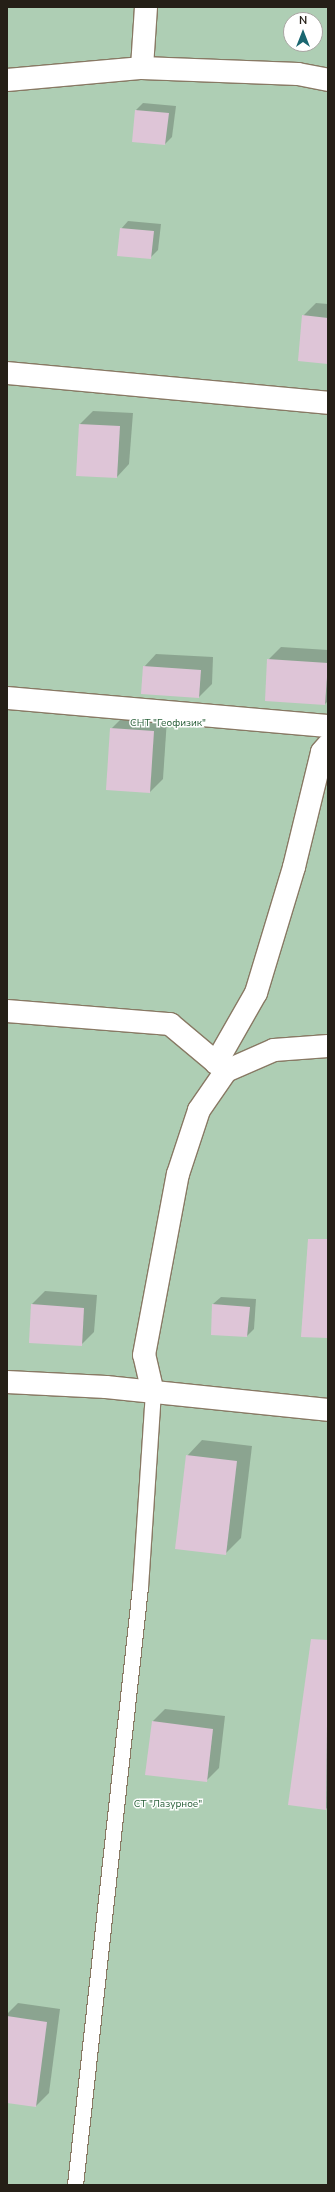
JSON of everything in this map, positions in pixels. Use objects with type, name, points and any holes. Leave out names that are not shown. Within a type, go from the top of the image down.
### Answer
[{"type":"street","points":[[142,68],[146,7]]},
{"type":"street","points":[[7,80],[142,68],[298,74],[328,80]]},
{"type":"street","points":[[7,373],[328,404]]},
{"type":"street","points":[[7,698],[328,726]]},
{"type":"street","points":[[153,1393],[144,1356],[178,1174],[199,1110],[256,993],[294,868],[322,752],[328,745]]},
{"type":"street","points":[[7,1011],[170,1024],[221,1067]]},
{"type":"street","points":[[221,1067],[274,1050],[328,1046]]},
{"type":"street","points":[[7,1382],[106,1387],[328,1410]]},
{"type":"lane","points":[[75,2185],[140,1587],[153,1393]]},
{"type":"green space","name":"СНТ \"Геофизик\"","points":[[7,7],[328,7],[328,2185],[7,2185]]},
{"type":"building","points":[[135,110],[169,113],[165,145],[132,142]]},
{"type":"building","points":[[120,228],[154,231],[151,259],[117,256]]},
{"type":"building","points":[[302,315],[328,318],[328,364],[298,361]]},
{"type":"building","points":[[79,424],[120,426],[117,478],[76,476]]},
{"type":"building","points":[[267,659],[328,663],[325,705],[265,701]]},
{"type":"building","points":[[143,666],[201,670],[199,698],[141,694]]},
{"type":"building","points":[[110,728],[154,731],[150,793],[106,790]]},
{"type":"building","points":[[308,1239],[328,1239],[328,1338],[301,1337]]},
{"type":"building","points":[[31,1304],[84,1308],[82,1346],[29,1343]]},
{"type":"building","points":[[212,1304],[250,1307],[247,1337],[211,1335]]},
{"type":"building","points":[[186,1455],[237,1461],[226,1555],[175,1549]]},
{"type":"building","points":[[311,1639],[328,1640],[326,1810],[288,1805]]},
{"type":"building","points":[[152,1721],[213,1729],[207,1782],[145,1775]]},
{"type":"building","points":[[7,2016],[47,2022],[36,2107],[7,2103]]},
{"type":"park label","name":"СТ \"Лазурное\"","points":[[168,1805]]}]
